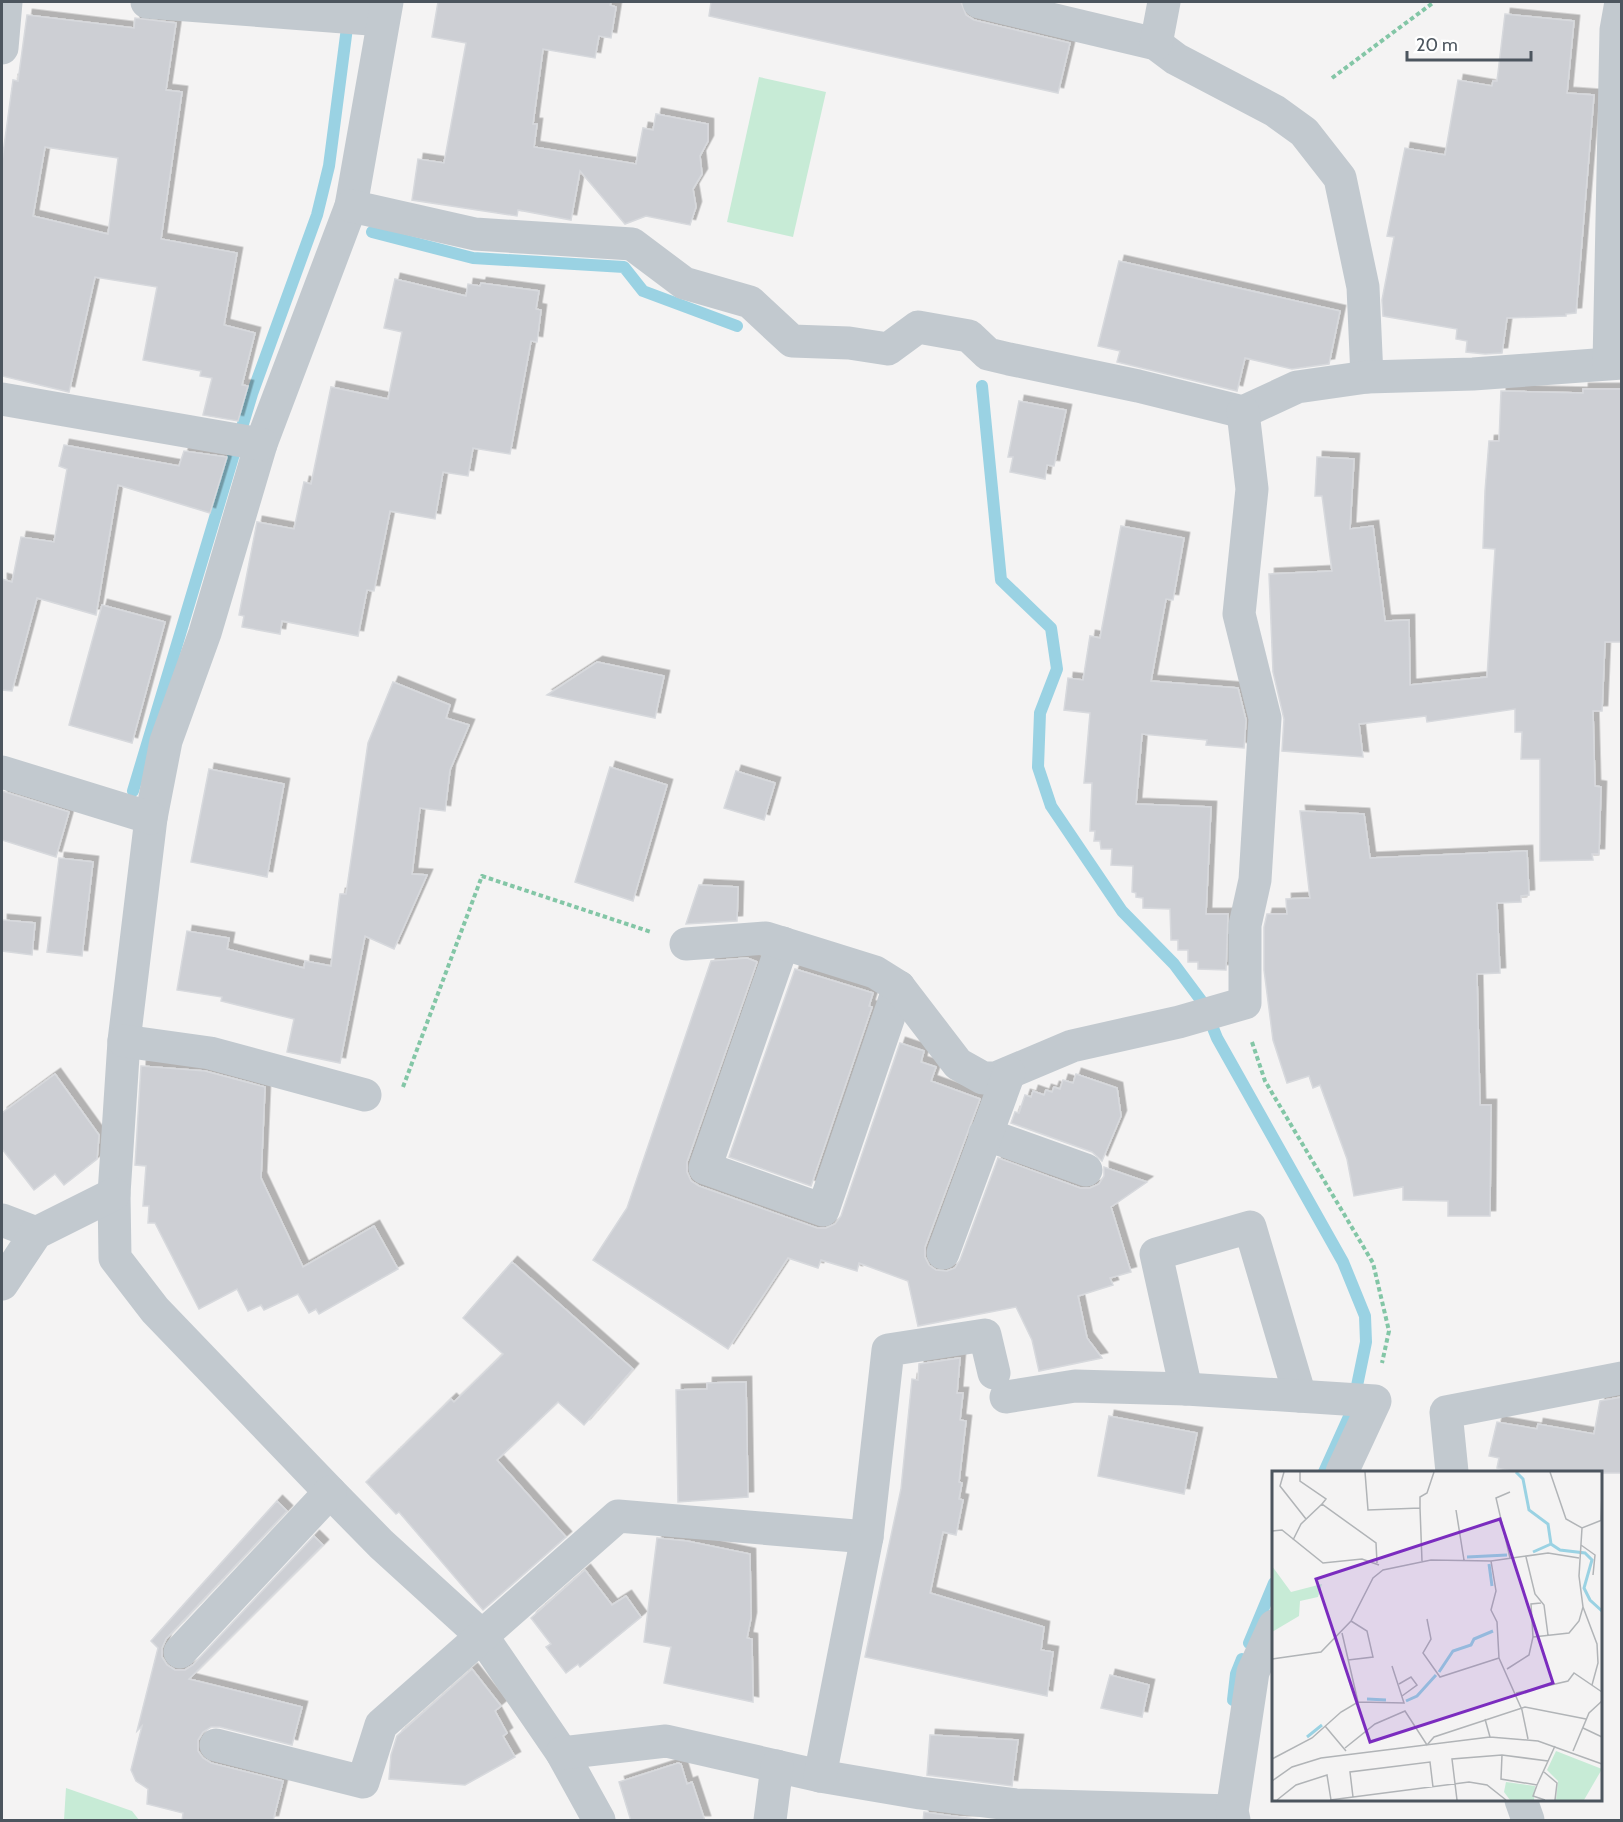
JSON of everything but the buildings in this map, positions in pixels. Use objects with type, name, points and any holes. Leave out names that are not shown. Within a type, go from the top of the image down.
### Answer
[{"type":"street","points":[[2,48],[6,2]]},
{"type":"street","points":[[147,2],[367,13],[351,206],[261,444],[205,633],[166,741],[151,818],[124,1041],[114,1194],[115,1258],[155,1310],[381,1545],[482,1636],[562,1753],[599,1821]]},
{"type":"street","points":[[979,2],[1156,44],[1176,59],[1275,111],[1304,132],[1340,178],[1363,287],[1367,377]]},
{"type":"street","points":[[1156,44],[1164,2]]},
{"type":"street","points":[[351,206],[476,234],[632,244],[684,283],[750,302],[792,341],[849,343],[888,349],[918,327],[969,336],[988,354],[998,357],[1148,388],[1244,412],[1297,387],[1367,377],[1473,374],[1615,363],[1616,30],[1621,2]]},
{"type":"street","points":[[2,399],[261,444]]},
{"type":"street","points":[[686,944],[766,939],[875,972],[899,987],[958,1064],[983,1078],[996,1078],[1072,1046],[1179,1022],[1245,1003],[1245,925],[1255,880],[1265,718],[1239,614],[1252,489],[1244,412]]},
{"type":"street","points":[[2,772],[151,818]]},
{"type":"street","points":[[783,943],[705,1168],[823,1210],[899,987]]},
{"type":"street","points":[[124,1041],[210,1053],[365,1095]]},
{"type":"street","points":[[943,1253],[1009,1073]]},
{"type":"street","points":[[985,1134],[1086,1170]]},
{"type":"street","points":[[2,1284],[36,1233],[114,1194]]},
{"type":"street","points":[[2,1220],[36,1233]]},
{"type":"street","points":[[1186,1389],[1156,1254],[1250,1227],[1300,1396]]},
{"type":"street","points":[[820,1776],[867,1537],[888,1350],[985,1335],[1000,1385],[1186,1389],[1375,1401],[1343,1471]]},
{"type":"street","points":[[1452,1471],[1446,1412],[1622,1378]]},
{"type":"street","points":[[180,1652],[330,1492]]},
{"type":"street","points":[[216,1745],[363,1782],[381,1725],[618,1516],[867,1537]]},
{"type":"street","points":[[562,1753],[666,1741],[820,1776],[920,1793],[1016,1804],[1233,1816],[1253,1672],[1272,1630]]},
{"type":"street","points":[[770,1821],[777,1766]]},
{"type":"street","points":[[1521,1801],[1528,1821]]},
{"type":"path","points":[[1332,78],[1434,2]]},
{"type":"path","points":[[365,1095],[401,1092],[482,876],[686,944]]},
{"type":"path","points":[[1245,1003],[1244,1017],[1265,1081],[1373,1263],[1389,1330],[1375,1401]]},
{"type":"green space","points":[[759,77],[826,92],[793,237],[727,222]]},
{"type":"green space","points":[[66,1788],[132,1811],[139,1820],[64,1820]]},
{"type":"waterway","points":[[133,791],[252,394],[317,215],[329,166],[348,20]]},
{"type":"waterway","points":[[372,232],[473,258],[624,267],[643,291],[737,326]]},
{"type":"waterway","points":[[982,386],[1001,580],[1051,628],[1057,669],[1040,713],[1038,767],[1051,806],[1122,911],[1174,964],[1203,1003],[1217,1038],[1343,1262],[1365,1316],[1366,1342],[1352,1410],[1324,1471]]},
{"type":"waterway","points":[[1249,1643],[1272,1588]]},
{"type":"waterway","points":[[1233,1700],[1236,1674],[1242,1659]]}]
